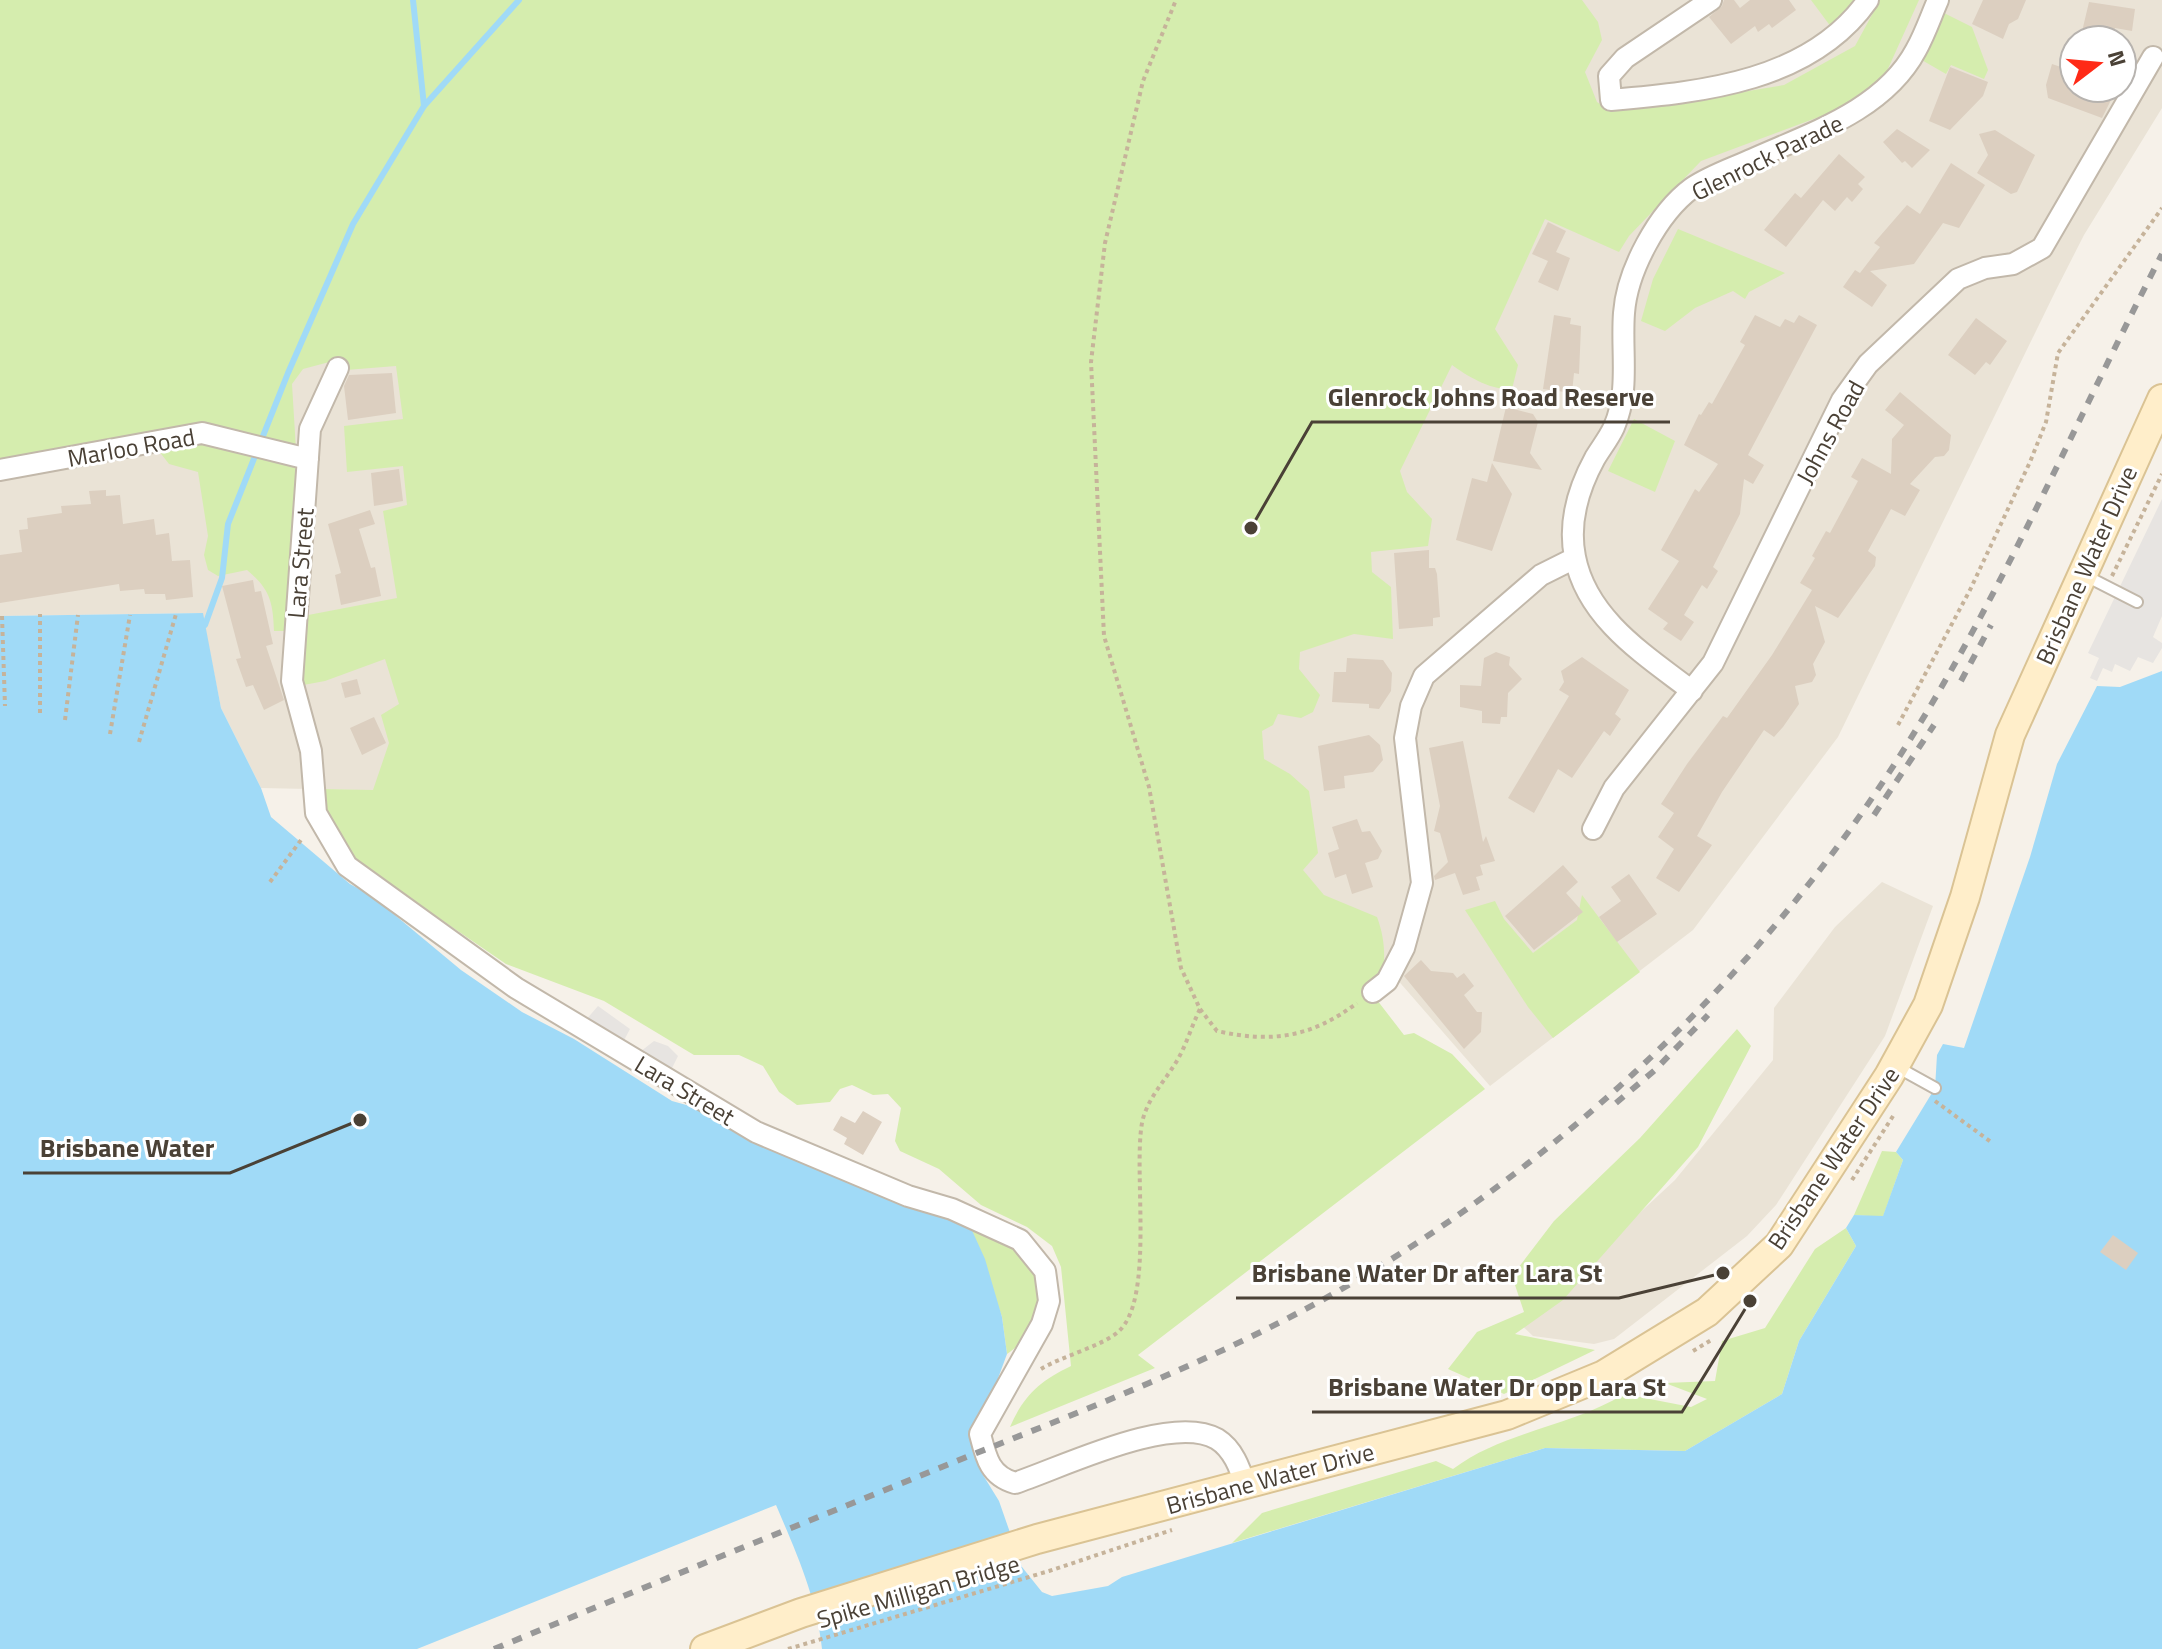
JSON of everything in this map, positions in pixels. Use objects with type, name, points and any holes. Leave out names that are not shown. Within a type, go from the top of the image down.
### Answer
[{"type":"main road","name":"Brisbane Water Drive","points":[[705,1649],[801,1613],[1037,1539],[1507,1415],[1604,1375],[1707,1312],[1779,1245],[1905,1071],[1943,966],[2010,735],[2162,399]]},
{"type":"street","points":[[1711,0],[1625,58],[1609,76],[1611,100],[1679,92],[1780,68],[1814,53],[1845,30],[1868,0]]},
{"type":"street","name":"Glenrock Parade","points":[[1692,691],[1606,622],[1585,587],[1575,558],[1572,531],[1578,494],[1614,428],[1622,398],[1626,370],[1624,312],[1634,270],[1664,218],[1692,188],[1854,113],[1893,80],[1916,52],[1938,0]]},
{"type":"street","name":"Johns Road","points":[[1593,829],[1614,788],[1713,663],[1842,400],[1868,364],[1958,279],[1985,268],[2013,264],[2042,248],[2153,57]]},
{"type":"street","name":"Lara Street","points":[[338,368],[310,429],[292,681],[311,751],[316,813],[347,866],[516,988],[756,1132],[908,1196],[966,1214],[1020,1240],[1045,1271],[1049,1301],[1042,1324],[980,1434],[987,1460],[999,1478],[1015,1483],[1133,1440],[1182,1433],[1216,1439],[1238,1464],[1245,1485]]},
{"type":"street","name":"Marloo Road","points":[[0,470],[202,433],[308,459]]},
{"type":"street","points":[[1373,992],[1387,981],[1404,948],[1422,883],[1405,738],[1411,706],[1424,676],[1541,575],[1575,558]]},
{"type":"lane","points":[[2081,574],[2137,602]]},
{"type":"lane","points":[[1905,1071],[1932,1093]]},
{"type":"path","points":[[1176,0],[1143,81],[1105,243],[1091,362],[1104,636],[1149,787],[1181,968],[1200,1009],[1217,1031],[1282,1039],[1339,1017],[1373,992]]},
{"type":"path","points":[[1898,725],[1970,590],[2035,449],[2046,422],[2058,353],[2162,208]]},
{"type":"path","points":[[2106,587],[2162,474]]},
{"type":"path","points":[[40,614],[40,713]]},
{"type":"path","points":[[139,742],[176,614]]},
{"type":"path","points":[[65,720],[78,615]]},
{"type":"path","points":[[110,734],[130,615]]},
{"type":"path","points":[[2,616],[5,706]]},
{"type":"path","points":[[270,882],[301,840]]},
{"type":"path","points":[[1008,1389],[1048,1364],[1118,1332],[1130,1314],[1139,1281],[1138,1160],[1143,1119],[1159,1084],[1177,1060],[1200,1009]]},
{"type":"path","points":[[1851,1182],[1878,1145],[1905,1071]]},
{"type":"path","points":[[1932,1093],[1991,1142]]},
{"type":"path","points":[[1692,1352],[1716,1336]]},
{"type":"path","name":"Spike Milligan Bridge","points":[[788,1649],[1049,1571],[1178,1528]]},
{"type":"shaded area","points":[[1450,0],[2162,0],[2162,108],[2084,235],[1838,737],[1693,930],[1490,1086],[1226,783]]},
{"type":"shaded area","points":[[442,318],[404,791],[261,788],[221,708],[202,613],[0,616],[0,420]]},
{"type":"shaded area","points":[[2162,499],[2162,616],[2153,637],[2162,643],[2162,648],[2153,663],[2138,657],[2130,671],[2115,664],[2112,672],[2103,668],[2097,681],[2090,678],[2099,658],[2088,653]]},
{"type":"shaded area","points":[[1882,882],[1933,906],[1885,1036],[1776,1205],[1747,1236],[1614,1339],[1594,1344],[1533,1336],[1516,1320],[1590,1259],[1675,1180],[1773,1060],[1774,1008],[1835,927]]},
{"type":"shaded area","points":[[598,1006],[630,1029],[621,1046],[585,1021]]},
{"type":"shaded area","points":[[654,1041],[668,1046],[678,1056],[671,1070],[636,1055]]},
{"type":"green space","points":[[0,0],[1582,0],[1598,22],[1602,40],[1585,72],[1597,102],[1609,110],[1664,105],[1784,85],[1855,46],[1880,0],[1919,0],[1882,82],[1851,105],[1701,161],[1629,236],[1619,252],[1545,219],[1495,329],[1518,365],[1512,389],[1488,385],[1452,365],[1400,471],[1407,492],[1432,519],[1428,546],[1371,552],[1372,572],[1391,587],[1393,639],[1354,634],[1300,652],[1299,669],[1320,695],[1313,712],[1301,718],[1278,714],[1273,725],[1262,731],[1264,759],[1290,774],[1309,791],[1318,853],[1303,870],[1324,895],[1377,917],[1383,938],[1384,959],[1377,1000],[1404,1035],[1414,1033],[1452,1054],[1485,1089],[1138,1355],[1155,1368],[1010,1427],[1034,1390],[1071,1366],[1061,1267],[1052,1246],[1027,1227],[981,1205],[939,1169],[900,1151],[895,1141],[901,1108],[888,1094],[873,1095],[852,1085],[840,1089],[830,1102],[797,1105],[779,1092],[763,1066],[739,1055],[694,1055],[604,1001],[506,964],[354,860],[325,813],[323,789],[373,790],[389,743],[381,715],[399,704],[385,659],[325,681],[298,686],[303,616],[397,598],[383,511],[407,505],[403,466],[347,472],[344,426],[403,419],[396,366],[346,370],[333,361],[303,369],[292,384],[296,450],[245,438],[0,465]]},
{"type":"green space","points":[[1811,0],[1860,0],[1834,31]]},
{"type":"green space","points":[[1942,12],[1972,27],[1988,70],[1984,79],[1951,65],[1946,74],[1920,59]]},
{"type":"green space","points":[[1678,229],[1785,273],[1749,292],[1745,299],[1733,291],[1695,308],[1665,331],[1641,321],[1653,279]]},
{"type":"green space","points":[[1634,419],[1675,441],[1655,492],[1608,471]]},
{"type":"green space","points":[[203,437],[300,462],[288,631],[274,631],[269,597],[261,583],[247,570],[218,576],[208,570],[204,555],[208,536],[198,472],[169,464],[155,446]]},
{"type":"green space","points":[[1582,895],[1640,972],[1553,1038],[1528,1007],[1465,910],[1495,901],[1504,919],[1533,953],[1577,920]]},
{"type":"green space","points":[[1737,1029],[1751,1046],[1698,1147],[1563,1300],[1515,1334],[1595,1350],[1504,1394],[1448,1369],[1477,1332],[1524,1312],[1512,1276],[1554,1221],[1640,1138]]},
{"type":"green space","points":[[1882,1151],[1896,1152],[1903,1160],[1883,1217],[1854,1215]]},
{"type":"green space","points":[[970,1226],[1016,1247],[1032,1263],[1038,1277],[1039,1306],[1035,1320],[1028,1333],[1007,1354],[1002,1317]]},
{"type":"green space","points":[[1846,1228],[1856,1246],[1799,1341],[1782,1394],[1685,1451],[1545,1448],[1232,1543],[1262,1513],[1436,1461],[1453,1469],[1493,1446],[1582,1414],[1624,1394],[1691,1407],[1707,1399],[1665,1383],[1715,1381],[1722,1341],[1765,1328],[1815,1249]]},
{"type":"water","points":[[203,613],[221,708],[261,788],[271,817],[350,884],[372,896],[461,970],[522,1012],[574,1039],[672,1101],[697,1108],[901,1201],[970,1226],[985,1259],[1002,1317],[1007,1354],[973,1446],[983,1475],[999,1501],[1022,1567],[1042,1592],[1052,1596],[1108,1586],[1122,1577],[1545,1448],[1685,1451],[1782,1394],[1799,1341],[1856,1246],[1846,1228],[1854,1215],[1883,1216],[1903,1160],[1896,1152],[1935,1088],[1937,1055],[1943,1044],[1964,1048],[2030,857],[2057,764],[2097,686],[2120,687],[2162,671],[2162,1649],[822,1649],[811,1593],[776,1505],[417,1649],[0,1649],[0,616]]},
{"type":"building","points":[[1724,0],[1734,0],[1740,8],[1750,0],[1789,0],[1796,10],[1772,28],[1769,24],[1758,32],[1755,26],[1731,44],[1709,17],[1722,6]]},
{"type":"building","points":[[1983,0],[2026,0],[2018,19],[2009,24],[2003,39],[1972,24]]},
{"type":"building","points":[[2089,2],[2135,9],[2133,24],[2084,24]]},
{"type":"building","points":[[2052,64],[2058,66],[2058,102],[2048,98],[2046,85]]},
{"type":"building","points":[[1950,67],[1988,82],[1983,96],[1950,130],[1929,121]]},
{"type":"building","points":[[2064,104],[2109,104],[2102,118]]},
{"type":"building","points":[[1897,129],[1930,150],[1912,168],[1905,161],[1902,163],[1883,142]]},
{"type":"building","points":[[1995,130],[2035,155],[2017,192],[2011,194],[1977,173],[1988,155],[1979,134]]},
{"type":"building","points":[[1839,154],[1865,177],[1858,184],[1863,189],[1852,202],[1847,197],[1835,211],[1823,200],[1786,247],[1764,230],[1795,193],[1801,198]]},
{"type":"building","points":[[1951,163],[1985,185],[1959,228],[1943,223],[1914,264],[1870,271],[1887,285],[1872,307],[1843,287],[1855,270],[1860,273],[1880,247],[1874,243],[1907,205],[1920,214]]},
{"type":"building","points":[[1548,222],[1566,231],[1556,252],[1570,258],[1558,291],[1538,282],[1548,261],[1532,254]]},
{"type":"building","points":[[1554,315],[1571,318],[1570,324],[1581,326],[1579,374],[1574,373],[1572,393],[1543,389]]},
{"type":"building","points":[[1755,315],[1780,327],[1785,319],[1794,323],[1799,315],[1817,325],[1748,455],[1764,465],[1753,484],[1744,479],[1740,514],[1713,567],[1718,571],[1707,589],[1702,585],[1684,615],[1694,622],[1681,641],[1663,629],[1668,623],[1648,609],[1679,561],[1661,550],[1695,489],[1699,492],[1718,464],[1684,445],[1699,414],[1709,402],[1712,404],[1745,345],[1740,342]]},
{"type":"building","points":[[1976,318],[2007,341],[1990,365],[1986,362],[1975,375],[1948,355]]},
{"type":"building","points":[[392,373],[396,413],[348,420],[344,386],[349,375]]},
{"type":"building","points":[[1900,392],[1951,435],[1949,450],[1944,456],[1935,457],[1910,484],[1920,490],[1905,516],[1891,509],[1868,551],[1876,557],[1875,566],[1838,618],[1815,606],[1825,642],[1813,664],[1816,675],[1812,682],[1795,686],[1799,704],[1774,737],[1764,730],[1722,792],[1697,836],[1712,845],[1679,892],[1656,878],[1674,849],[1658,837],[1674,813],[1661,804],[1687,764],[1723,716],[1727,718],[1772,655],[1812,590],[1800,583],[1826,531],[1830,533],[1858,481],[1851,477],[1862,458],[1891,474],[1892,439],[1904,425],[1885,410]]},
{"type":"building","points":[[1506,407],[1533,414],[1538,422],[1530,453],[1542,470],[1493,461]]},
{"type":"building","points":[[1492,463],[1512,494],[1492,551],[1456,540],[1472,478],[1487,482]]},
{"type":"building","points":[[399,469],[403,501],[374,506],[371,473]]},
{"type":"building","points":[[106,490],[106,496],[120,495],[123,524],[154,519],[156,535],[169,533],[172,561],[190,560],[193,597],[166,600],[165,594],[145,594],[144,589],[120,591],[119,584],[0,603],[0,555],[22,552],[19,530],[28,529],[27,518],[62,513],[61,506],[91,504],[89,491]]},
{"type":"building","points":[[370,510],[375,524],[359,529],[371,568],[375,567],[381,596],[341,605],[335,575],[341,573],[328,524]]},
{"type":"building","points":[[1429,550],[1429,568],[1435,568],[1437,574],[1440,617],[1433,618],[1433,626],[1399,629],[1394,553]]},
{"type":"building","points":[[253,580],[255,592],[261,591],[273,644],[266,646],[284,700],[264,710],[253,685],[246,687],[236,659],[241,658],[222,586]]},
{"type":"building","points":[[1496,652],[1510,657],[1509,665],[1522,679],[1508,693],[1507,717],[1501,717],[1500,724],[1482,723],[1482,711],[1460,707],[1460,685],[1481,686],[1484,658]]},
{"type":"building","points":[[1582,657],[1629,690],[1615,714],[1621,719],[1610,736],[1604,731],[1572,778],[1558,769],[1534,813],[1508,798],[1569,696],[1559,690],[1564,682],[1561,671]]},
{"type":"building","points":[[1347,658],[1383,660],[1392,673],[1391,691],[1379,709],[1369,708],[1369,704],[1332,702],[1334,672],[1346,672]]},
{"type":"building","points":[[357,679],[361,694],[345,698],[341,683]]},
{"type":"building","points":[[374,717],[386,743],[362,755],[350,728]]},
{"type":"building","points":[[1369,735],[1380,745],[1383,760],[1373,772],[1344,776],[1345,788],[1324,791],[1318,746]]},
{"type":"building","points":[[1463,741],[1483,842],[1486,836],[1495,861],[1480,865],[1483,875],[1476,877],[1480,890],[1463,895],[1455,873],[1435,880],[1434,876],[1448,862],[1440,833],[1434,831],[1440,806],[1429,748]]},
{"type":"building","points":[[1357,819],[1362,832],[1370,831],[1382,851],[1378,859],[1365,863],[1373,887],[1352,894],[1346,874],[1335,878],[1328,853],[1339,849],[1332,827]]},
{"type":"building","points":[[1563,865],[1578,882],[1566,893],[1583,912],[1534,950],[1505,916]]},
{"type":"building","points":[[1629,874],[1657,914],[1617,942],[1599,917],[1621,901],[1611,887]]},
{"type":"building","points":[[1421,960],[1431,971],[1453,973],[1457,978],[1464,973],[1474,986],[1464,995],[1477,1012],[1482,1012],[1481,1032],[1464,1049],[1404,976]]},
{"type":"building","points":[[863,1111],[882,1122],[863,1155],[844,1144],[847,1138],[833,1130],[841,1116],[855,1123]]},
{"type":"building","points":[[2113,1235],[2138,1253],[2126,1270],[2100,1252]]},
{"type":"waterway","points":[[413,0],[424,106]]},
{"type":"waterway","points":[[205,625],[222,578],[228,524],[288,373],[353,224],[424,106],[519,0]]},
{"type":"railway","points":[[494,1649],[1108,1400],[1244,1340],[1333,1294],[1408,1249],[1481,1199],[1551,1145],[1619,1087],[1683,1026],[1801,894],[1854,824],[1899,757],[1981,616],[2162,254]]},
{"type":"railway","points":[[1961,681],[1991,625]]},
{"type":"railway","points":[[1874,815],[1934,725]]},
{"type":"railway","points":[[1616,1103],[1655,1070],[1708,1015]]},
{"type":"place","name":"Glenrock Johns Road Reserve","points":[[1251,528]]},
{"type":"place","name":"Brisbane Water","points":[[360,1120]]},
{"type":"place","name":"Brisbane Water Dr after Lara St","points":[[1723,1273]]},
{"type":"place","name":"Brisbane Water Dr opp Lara St","points":[[1750,1301]]}]
